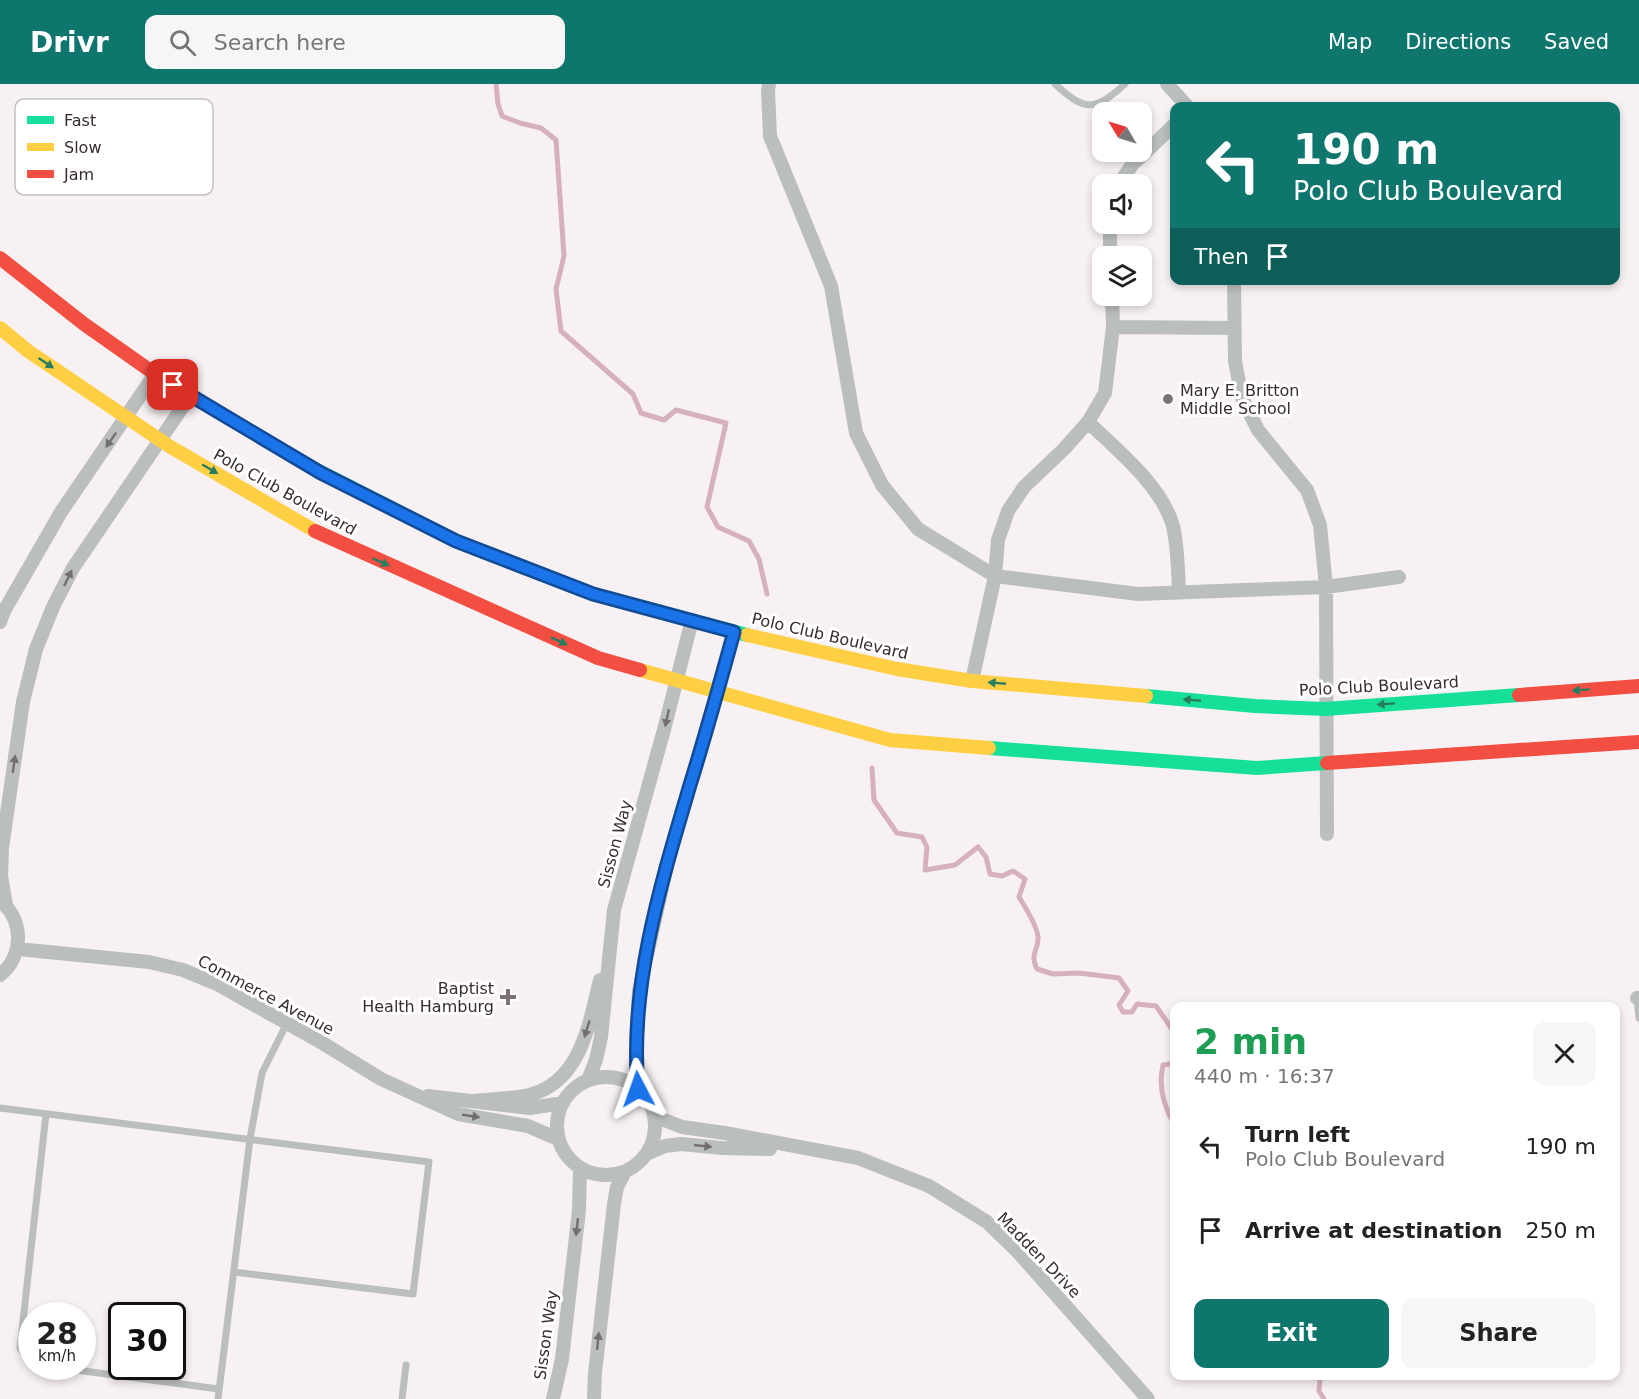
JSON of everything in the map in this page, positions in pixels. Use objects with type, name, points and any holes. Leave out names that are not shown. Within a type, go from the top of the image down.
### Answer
[{"type":"street","points":[[769,84],[770,136],[831,286],[856,433],[882,485],[918,530],[995,576],[1138,594],[1326,587],[1399,577]]},
{"type":"street","points":[[1167,84],[1183,102]]},
{"type":"street","points":[[1126,174],[1132,165],[1170,129]]},
{"type":"street","name":"Polo Club Boulevard","points":[[0,258],[84,324],[155,374],[321,473],[456,541],[593,594],[734,632],[897,669],[972,681],[1243,705],[1325,709],[1639,686]]},
{"type":"street","points":[[1234,285],[1234,361],[1242,398],[1258,430],[1307,490],[1320,525],[1326,587],[1327,834]]},
{"type":"street","points":[[972,681],[995,576],[998,540],[1008,511],[1024,487],[1064,449],[1088,422],[1105,393],[1113,327],[1112,306]]},
{"type":"street","name":"Polo Club Boulevard","points":[[0,327],[28,351],[160,440],[327,538],[598,658],[890,740],[1257,768],[1639,742]]},
{"type":"street","points":[[1113,327],[1234,328]]},
{"type":"street","points":[[0,622],[4,611],[61,513],[155,374]]},
{"type":"street","points":[[0,988],[1,974],[10,965],[18,949],[18,930],[14,917],[3,903],[2,848],[23,702],[36,649],[53,607],[73,568],[190,396]]},
{"type":"street","points":[[1088,422],[1131,462],[1163,502],[1172,524],[1177,547],[1179,592]]},
{"type":"street","name":"Sisson Way","points":[[588,1080],[596,1060],[601,1037],[614,910],[692,620]]},
{"type":"street","points":[[638,1089],[636,1062],[639,991],[668,861],[734,632]]},
{"type":"street","points":[[473,1101],[530,1095],[548,1087],[567,1073],[578,1057],[590,1023],[614,910]]},
{"type":"street","name":"Commerce Avenue","points":[[18,949],[149,962],[183,970],[217,984],[381,1079],[458,1114],[528,1125],[558,1139]]},
{"type":"street","points":[[601,1077],[615,1078],[638,1089],[648,1102],[654,1116],[654,1136],[646,1154],[637,1164],[625,1172],[603,1176],[580,1169],[570,1161],[558,1139],[557,1120],[569,1093],[588,1080],[601,1077]]},
{"type":"street","name":"Commerce Avenue","points":[[417,1094],[530,1108],[563,1103]]},
{"type":"street","name":"Madden Drive","points":[[654,1116],[682,1127],[858,1158],[929,1186],[987,1222],[1018,1252],[1148,1399]]},
{"type":"street","name":"Madden Drive","points":[[646,1154],[665,1146],[681,1144],[722,1148],[812,1150]]},
{"type":"street","name":"Sisson Way","points":[[553,1399],[562,1359],[579,1210],[580,1169]]},
{"type":"street","points":[[594,1399],[594,1373],[614,1203],[617,1187],[625,1172]]},
{"type":"lane","points":[[1055,84],[1068,96],[1087,105],[1105,102],[1125,84]]},
{"type":"lane","points":[[1638,998],[1639,1018]]},
{"type":"lane","points":[[218,1399],[250,1139],[262,1073],[287,1023]]},
{"type":"lane","points":[[0,1108],[429,1162],[414,1294],[234,1272]]},
{"type":"lane","points":[[25,1302],[46,1114]]},
{"type":"lane","points":[[402,1399],[406,1365]]},
{"type":"lane","points":[[96,1373],[219,1389]]},
{"type":"waterway","points":[[496,84],[502,116],[541,128],[556,140],[564,256],[556,289],[561,331],[633,394],[641,413],[664,420],[676,410],[726,423],[707,507],[718,527],[749,541],[759,559],[767,594]]},
{"type":"waterway","points":[[872,768],[874,800],[897,833],[922,837],[927,847],[925,870],[955,865],[978,847],[986,857],[990,874],[1002,876],[1013,871],[1025,879],[1019,897],[1037,932],[1038,942],[1034,955],[1037,969],[1053,974],[1079,973],[1119,978],[1128,991],[1119,1005],[1123,1012],[1132,1012],[1137,1004],[1156,1006],[1170,1026]]},
{"type":"waterway","points":[[1170,1064],[1163,1065],[1161,1080],[1164,1103],[1170,1116]]},
{"type":"waterway","points":[[1320,1380],[1319,1391],[1324,1399]]},
{"type":"traffic: fast","points":[[309,466],[456,541],[593,594],[747,635]]},
{"type":"traffic: fast","points":[[1146,696],[1255,706],[1325,709],[1519,695]]},
{"type":"traffic: fast","points":[[989,748],[1257,768],[1327,763]]},
{"type":"traffic: slow","points":[[0,328],[28,351],[169,446],[315,531]]},
{"type":"traffic: slow","points":[[747,635],[897,669],[972,681],[1146,696]]},
{"type":"traffic: slow","points":[[640,670],[890,740],[989,748]]},
{"type":"traffic: jam","points":[[0,258],[84,324],[155,374],[309,466]]},
{"type":"traffic: jam","points":[[315,531],[598,658],[640,670]]},
{"type":"traffic: jam","points":[[1519,695],[1639,686]]},
{"type":"traffic: jam","points":[[1327,763],[1639,742]]},
{"type":"place","name":"Mary E. Britton Middle School","points":[[1168,399]]},
{"type":"place","name":"Baptist Health Hamburg","points":[[508,997]]},
{"type":"route","points":[[173,385],[321,473],[456,541],[593,594],[734,632],[668,861],[639,991],[636,1062],[638,1089]]}]
